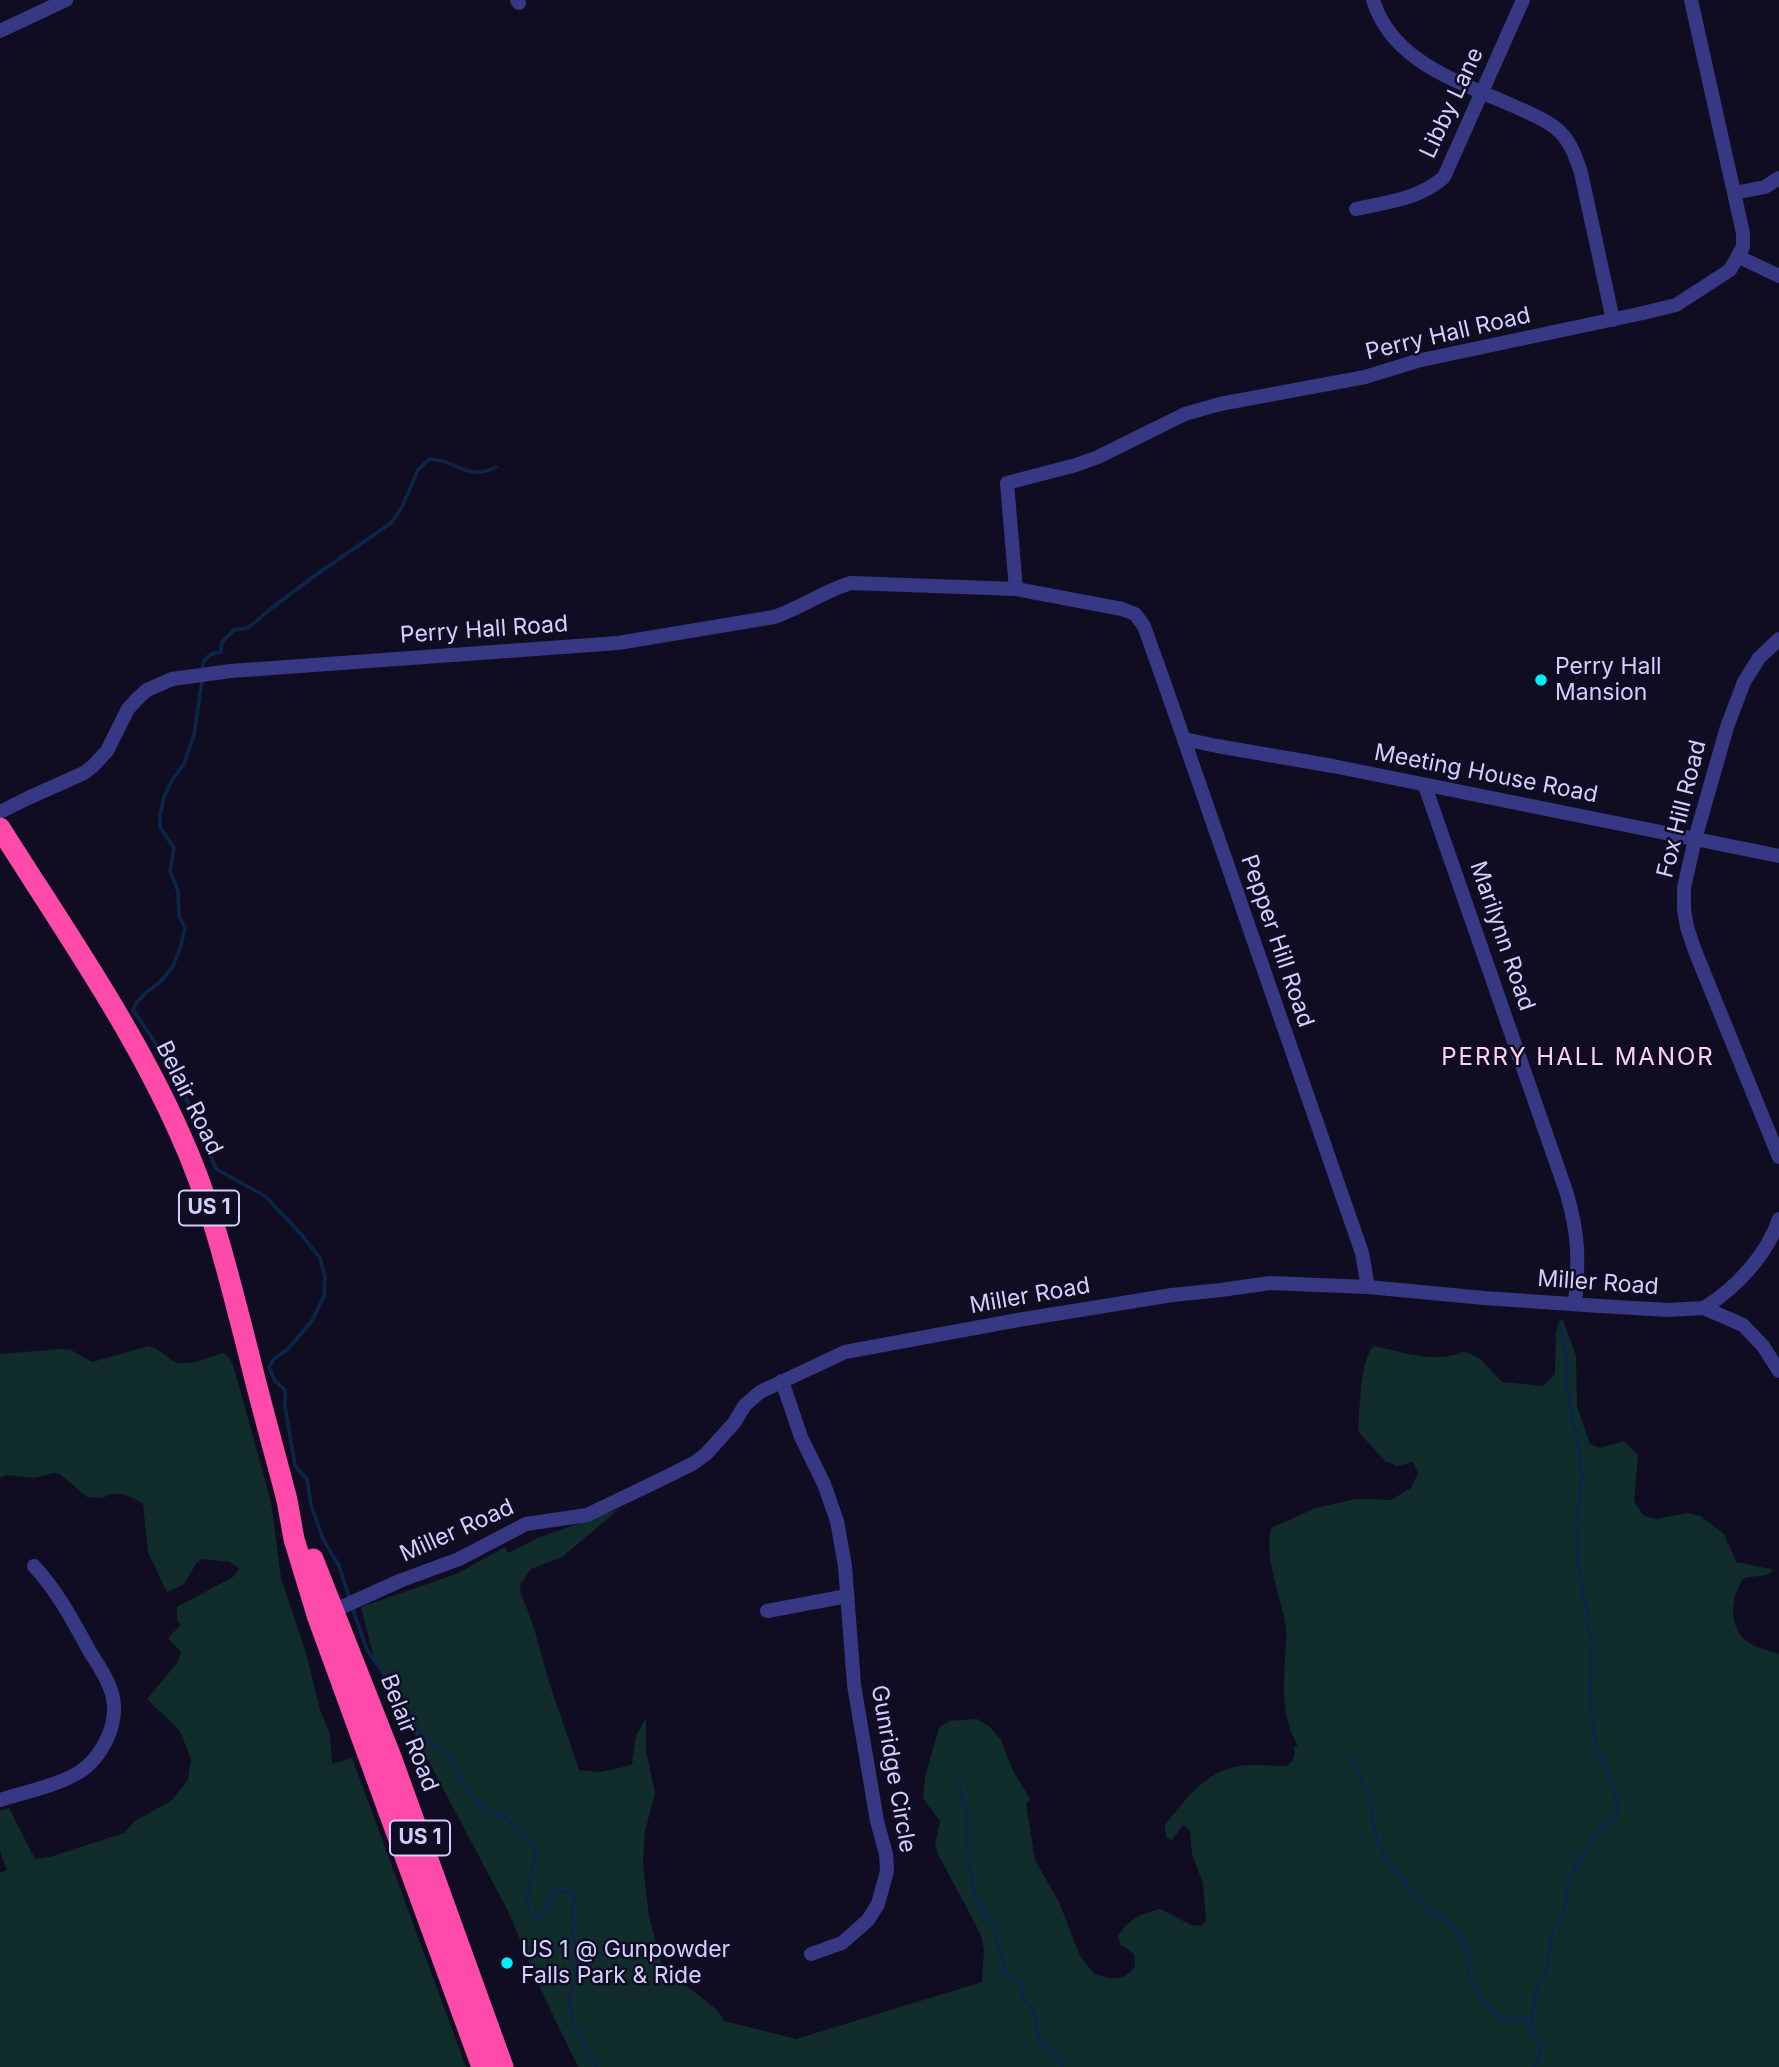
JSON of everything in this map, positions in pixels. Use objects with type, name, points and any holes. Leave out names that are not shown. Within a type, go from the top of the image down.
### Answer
[{"type":"highway","name":"Belair Road","points":[[0,828],[112,1005],[180,1134],[223,1251],[287,1500],[294,1539],[338,1609],[503,2067]]},
{"type":"highway","name":"Belair Road","points":[[338,1609],[482,2067]]},
{"type":"street","points":[[0,31],[66,0]]},
{"type":"street","points":[[1373,0],[1381,19],[1403,49],[1436,71],[1555,127],[1565,136],[1581,173],[1613,320]]},
{"type":"street","name":"Libby Lane","points":[[1356,209],[1416,195],[1444,177],[1524,0]]},
{"type":"street","points":[[1691,0],[1742,233],[1743,247],[1738,257],[1779,276]]},
{"type":"street","points":[[1734,193],[1765,187],[1779,178]]},
{"type":"street","name":"Perry Hall Road","points":[[1016,589],[1007,483],[1098,457],[1185,414],[1220,404],[1365,377],[1417,360],[1676,305],[1730,270],[1738,257]]},
{"type":"street","name":"Perry Hall Road","points":[[0,813],[84,773],[93,766],[107,751],[128,709],[147,690],[172,679],[202,673],[618,643],[774,617],[851,583],[1016,589],[1108,605],[1135,614]]},
{"type":"street","name":"Pepper Hill Road","points":[[1135,614],[1144,626],[1184,738],[1362,1253],[1368,1287]]},
{"type":"street","name":"Fox Hill Road","points":[[1779,639],[1759,658],[1744,682],[1727,727],[1684,888],[1687,928],[1779,1157]]},
{"type":"street","name":"Meeting House Road","points":[[1184,738],[1779,856]]},
{"type":"street","name":"Marilynn Road","points":[[1425,786],[1566,1191],[1577,1235],[1574,1304]]},
{"type":"street","points":[[1704,1308],[1717,1300],[1757,1259],[1779,1219]]},
{"type":"street","name":"Miller Road","points":[[338,1609],[402,1580],[459,1559],[526,1524],[587,1515],[694,1463],[717,1444],[745,1405],[760,1392],[845,1352],[1172,1294],[1270,1283],[1368,1287],[1484,1298],[1668,1310],[1704,1308],[1743,1325],[1763,1346],[1779,1371]]},
{"type":"street","name":"Gunridge Circle","points":[[782,1381],[801,1437],[824,1483],[837,1521],[845,1566],[854,1685],[887,1871],[877,1904],[867,1920],[842,1943],[811,1954]]},
{"type":"street","points":[[0,1800],[67,1778],[82,1770],[106,1742],[114,1707],[104,1674],[52,1587],[34,1566]]},
{"type":"street","points":[[767,1611],[847,1596]]},
{"type":"green space","points":[[1563,1320],[1576,1356],[1577,1406],[1590,1444],[1600,1448],[1624,1441],[1638,1455],[1634,1501],[1643,1515],[1656,1519],[1687,1513],[1700,1516],[1724,1534],[1736,1562],[1773,1571],[1766,1575],[1744,1578],[1734,1599],[1733,1615],[1745,1640],[1754,1646],[1779,1654],[1779,2067],[578,2067],[541,1990],[508,1911],[374,1658],[361,1607],[459,1573],[505,1547],[508,1553],[538,1538],[619,1509],[562,1557],[531,1569],[520,1585],[521,1594],[579,1770],[601,1772],[632,1765],[636,1736],[646,1718],[646,1750],[655,1794],[645,1830],[643,1865],[649,1916],[661,1962],[669,1972],[717,2010],[724,2021],[796,2039],[982,1982],[984,1950],[981,1935],[938,1854],[935,1845],[940,1821],[923,1798],[925,1777],[939,1728],[949,1721],[977,1719],[989,1726],[1001,1740],[1013,1771],[1030,1799],[1026,1804],[1035,1860],[1059,1902],[1080,1956],[1094,1974],[1121,1978],[1135,1967],[1134,1954],[1121,1945],[1118,1936],[1136,1918],[1160,1909],[1191,1925],[1201,1926],[1206,1921],[1203,1883],[1192,1854],[1190,1830],[1183,1825],[1172,1840],[1166,1837],[1165,1825],[1202,1783],[1220,1772],[1244,1766],[1287,1766],[1294,1758],[1294,1747],[1297,1744],[1288,1722],[1285,1701],[1286,1628],[1271,1565],[1271,1528],[1316,1508],[1356,1499],[1391,1500],[1411,1488],[1418,1473],[1413,1462],[1397,1466],[1385,1461],[1358,1431],[1363,1373],[1369,1352],[1374,1346],[1431,1357],[1454,1355],[1464,1351],[1479,1358],[1502,1382],[1543,1386],[1555,1374],[1556,1333],[1559,1321]]},
{"type":"green space","points":[[149,1346],[178,1363],[198,1361],[223,1353],[229,1357],[234,1368],[271,1502],[281,1578],[306,1653],[320,1710],[330,1734],[332,1764],[352,1758],[466,2067],[0,2067],[0,1873],[7,1870],[0,1851],[0,1811],[9,1808],[35,1859],[50,1857],[124,1833],[135,1821],[171,1801],[188,1780],[191,1759],[180,1731],[147,1699],[177,1663],[181,1652],[168,1638],[181,1625],[177,1620],[177,1607],[233,1577],[239,1569],[230,1562],[203,1559],[197,1562],[184,1584],[167,1592],[148,1552],[143,1503],[118,1494],[103,1498],[87,1497],[60,1474],[34,1478],[7,1475],[0,1478],[0,1354],[62,1349],[71,1350],[92,1362]]},
{"type":"waterway","points":[[202,672],[205,660],[210,655],[221,652],[222,642],[234,630],[248,628],[313,577],[391,523],[402,507],[418,470],[429,459],[477,472],[496,467]]},
{"type":"waterway","points":[[202,680],[194,735],[184,764],[164,797],[160,815],[160,827],[174,848],[170,871],[178,891],[179,916],[185,928],[172,968],[136,1003],[133,1010],[159,1048],[189,1104],[216,1169],[265,1196],[320,1258],[325,1277],[324,1296],[312,1321],[269,1367],[275,1381],[285,1390],[295,1466],[307,1479],[311,1505],[323,1539],[339,1566],[350,1600]]},
{"type":"waterway","points":[[1534,2067],[1540,2053],[1540,2043],[1531,2029],[1532,2014],[1537,1989],[1546,1970],[1553,1928],[1564,1916],[1569,1878],[1594,1836],[1615,1819],[1618,1806],[1609,1774],[1595,1746],[1590,1695],[1592,1641],[1578,1567],[1576,1522],[1582,1477],[1566,1383],[1568,1360],[1560,1326]]},
{"type":"waterway","points":[[352,1607],[367,1650],[422,1736],[449,1755],[469,1794],[486,1810],[504,1816],[532,1841],[536,1855],[527,1900],[529,1912],[535,1918],[542,1917],[553,1893],[563,1890],[574,1893],[576,1977],[569,2000],[573,2023],[596,2067]]},
{"type":"waterway","points":[[1352,1758],[1370,1801],[1374,1830],[1386,1860],[1424,1905],[1452,1925],[1469,1951],[1469,1973],[1484,2001],[1500,2017],[1507,2020],[1522,2018],[1531,2029]]},
{"type":"waterway","points":[[959,1783],[967,1815],[968,1860],[976,1897],[995,1929],[1005,1974],[1011,1979],[1018,1979],[1024,2000],[1034,2011],[1040,2042],[1058,2058],[1063,2067]]},
{"type":"place","name":"Perry Hall Mansion","points":[[1541,680]]},
{"type":"place","name":"US 1 @ Gunpowder Falls Park & Ride","points":[[507,1963]]},
{"type":"district","name":"PERRY HALL MANOR","points":[[1578,1058]]}]
